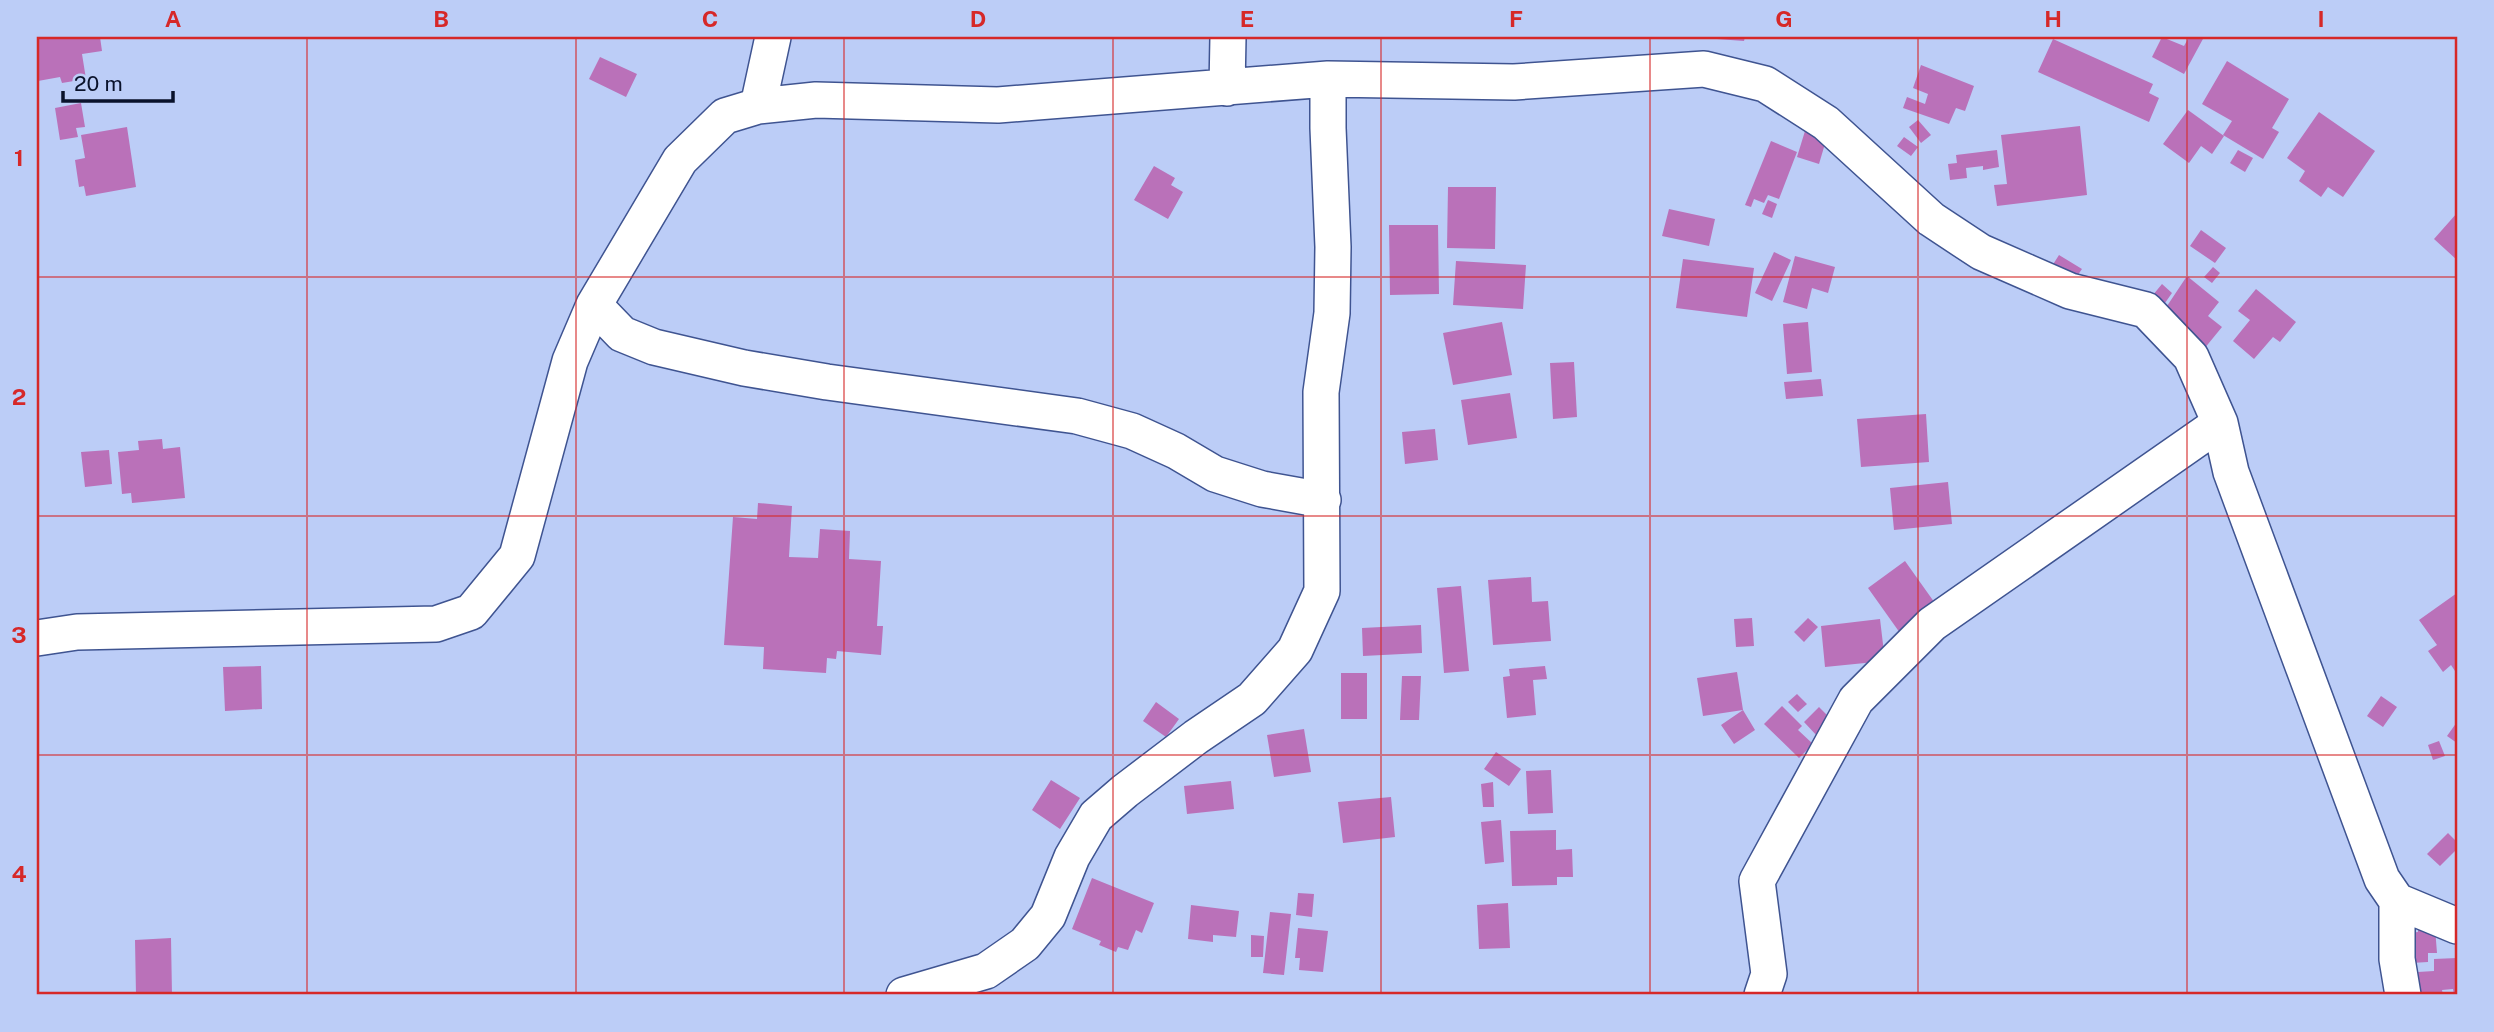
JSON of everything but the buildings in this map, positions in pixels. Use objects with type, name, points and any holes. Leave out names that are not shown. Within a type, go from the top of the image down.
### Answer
[{"type":"street","points":[[758,106],[773,37]]},
{"type":"street","points":[[1227,88],[1228,37]]},
{"type":"street","points":[[37,638],[76,632],[436,624],[471,612],[517,556],[570,361],[594,305],[680,160],[725,116],[758,106],[816,100],[998,105],[1328,79],[1514,82],[1704,69],[1765,84],[1826,123],[1931,219],[1981,252],[2070,291],[2146,310],[2191,356],[2220,423],[2231,472],[2382,879],[2397,901],[2457,926]]},
{"type":"street","points":[[904,995],[986,971],[1025,944],[1048,916],[1072,857],[1096,816],[1196,737],[1252,699],[1296,650],[1322,591],[1321,392],[1332,313],[1333,247],[1328,79]]},
{"type":"street","points":[[594,305],[622,334],[653,347],[744,368],[816,380],[1077,416],[1132,431],[1176,451],[1215,474],[1262,489],[1323,500]]},
{"type":"street","points":[[1762,995],[1769,974],[1757,881],[1856,700],[1932,624],[2220,423]]},
{"type":"street","points":[[2397,901],[2397,958],[2403,995]]}]
